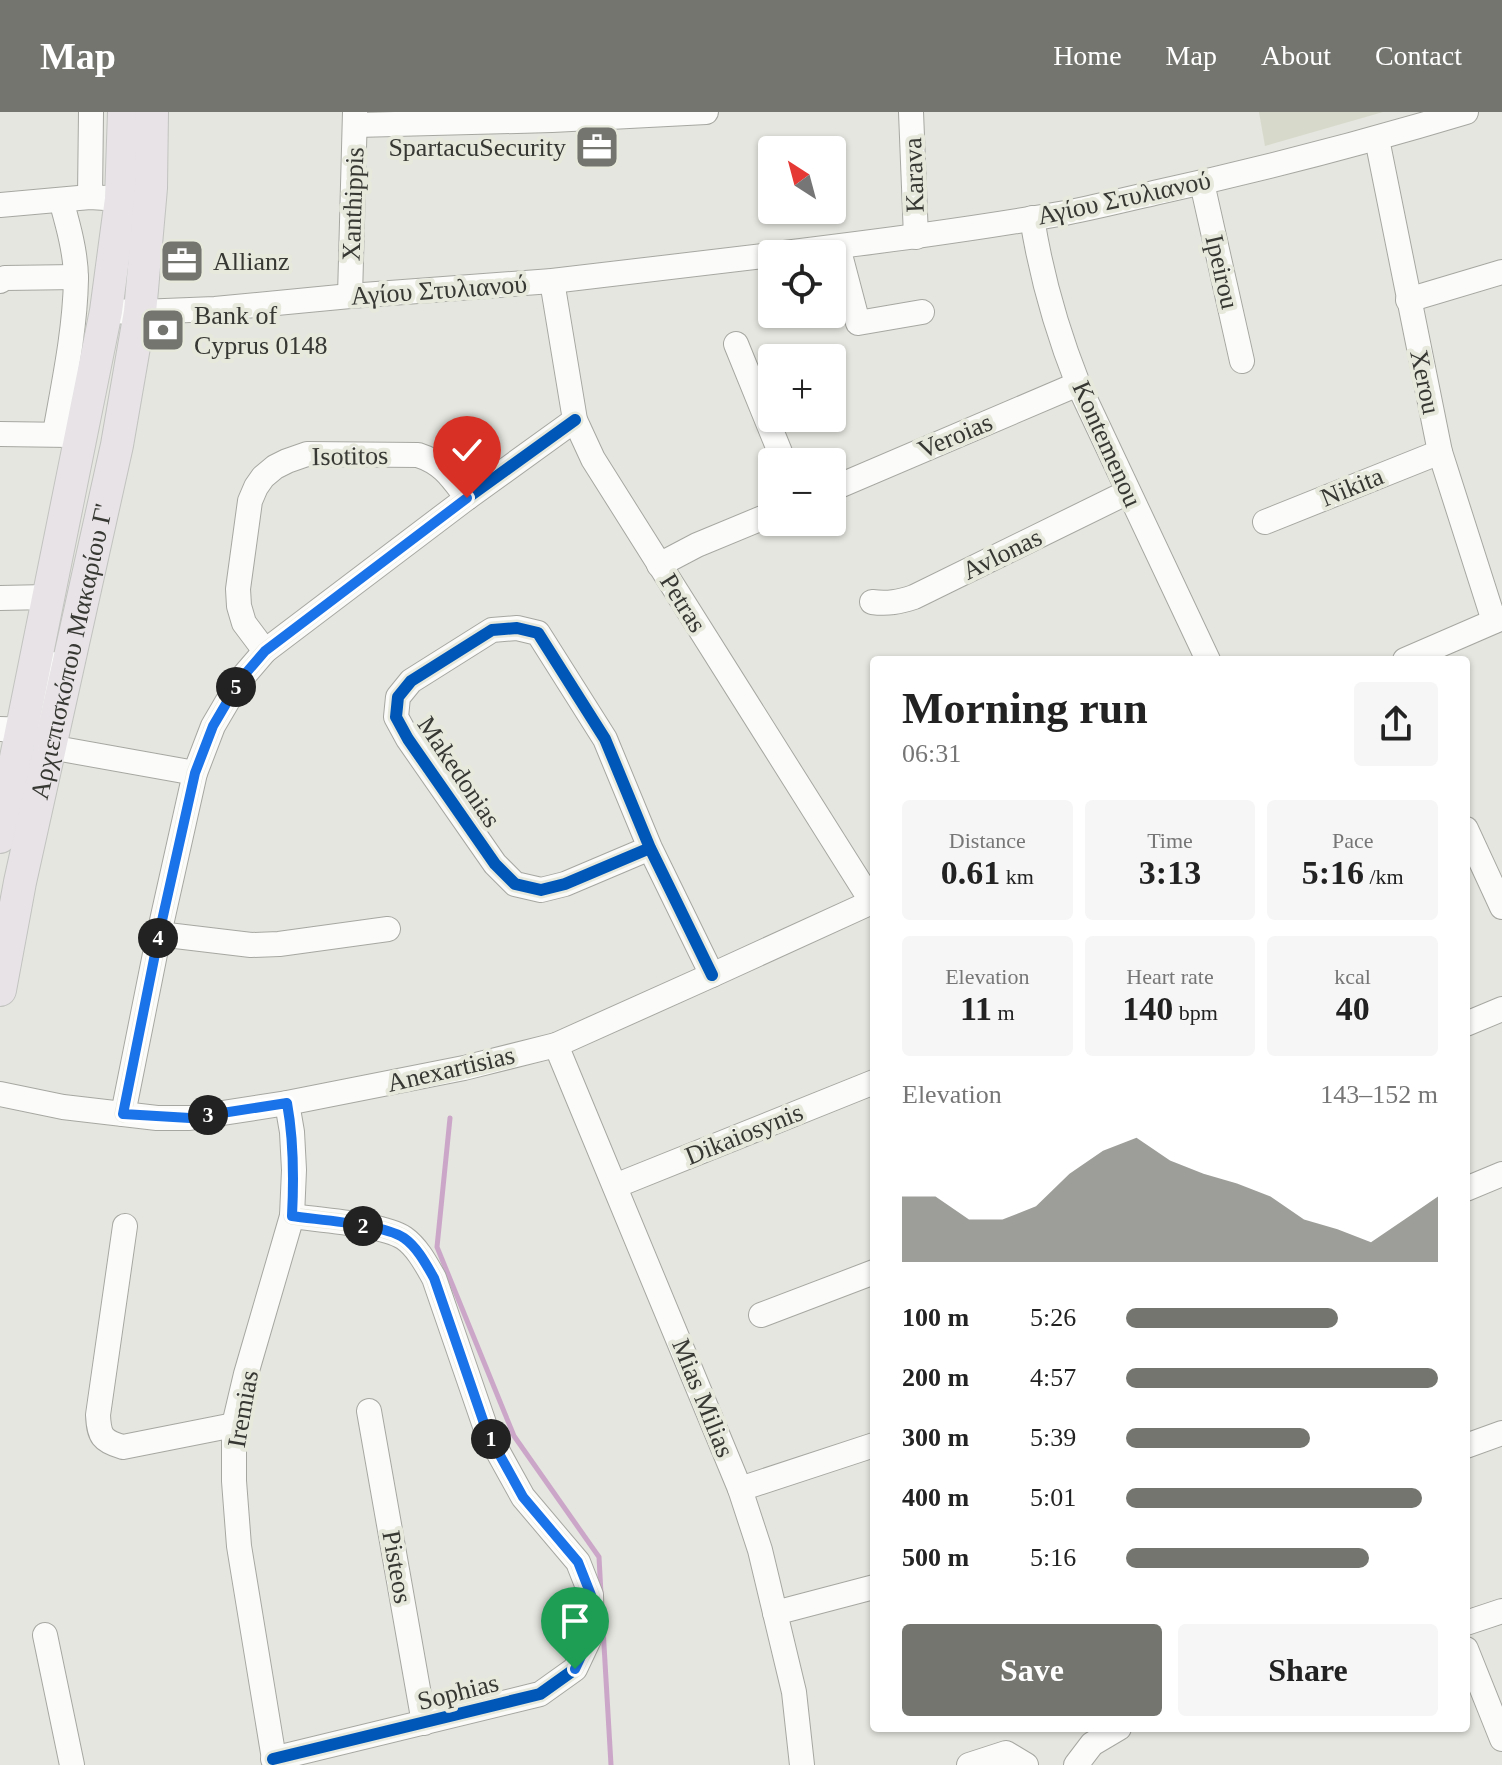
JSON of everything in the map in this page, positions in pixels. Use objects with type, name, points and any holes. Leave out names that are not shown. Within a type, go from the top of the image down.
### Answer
[{"type":"main road","name":"Αρχιεπισκόπου Μακαρίου Γ'","points":[[0,837],[10,729],[48,597],[67,434],[106,311],[106,198],[124,112]]},
{"type":"main road","name":"Αρχιεπισκόπου Μακαρίου Γ'","points":[[0,990],[20,882],[117,445],[140,312],[151,188],[152,112]]},
{"type":"street","points":[[0,205],[106,198],[91,112]]},
{"type":"street","points":[[356,118],[552,120],[706,112]]},
{"type":"street","name":"Karava","points":[[911,112],[916,237]]},
{"type":"street","name":"Αγίου Στυλιανού","points":[[846,246],[1067,212],[1202,183],[1377,139],[1466,112]]},
{"type":"street","name":"Xanthippis","points":[[350,296],[356,118]]},
{"type":"street","name":"Xerou","points":[[1377,139],[1440,452],[1498,620]]},
{"type":"street","name":"Ipeirou","points":[[1202,183],[1242,361]]},
{"type":"street","points":[[0,434],[67,434],[76,277],[61,200]]},
{"type":"street","name":"Kontemenou","points":[[1032,218],[1036,246],[1060,338],[1078,384],[1206,656]]},
{"type":"street","name":"Αγίου Στυλιανού","points":[[106,311],[215,309],[552,281],[758,256]]},
{"type":"street","points":[[1408,300],[1502,272]]},
{"type":"street","points":[[0,281],[5,278],[76,277]]},
{"type":"street","points":[[846,277],[858,323],[922,312]]},
{"type":"street","name":"Petras","points":[[552,281],[575,420],[593,459],[870,896]]},
{"type":"street","points":[[736,344],[778,448]]},
{"type":"street","name":"Veroias","points":[[846,483],[1078,384]]},
{"type":"street","points":[[123,1114],[195,773],[213,726],[240,680],[265,651],[575,420]]},
{"type":"street","name":"Nikita","points":[[1265,522],[1440,452]]},
{"type":"street","name":"Isotitos","points":[[265,651],[244,623],[238,589],[250,501],[263,477],[275,467],[307,454],[418,455],[432,460],[445,470],[467,498]]},
{"type":"street","name":"Avlonas","points":[[872,602],[898,602],[914,597],[1128,492]]},
{"type":"street","points":[[659,565],[697,545],[758,520]]},
{"type":"street","points":[[0,598],[48,597]]},
{"type":"street","points":[[10,729],[28,727],[41,711],[59,639],[79,618]]},
{"type":"street","points":[[1414,656],[1498,620]]},
{"type":"street","name":"Makedonias","points":[[650,848],[565,884],[541,890],[515,884],[495,864],[408,739],[396,717],[398,697],[411,681],[492,630],[517,628],[538,633],[605,739],[650,848],[712,975]]},
{"type":"street","points":[[50,747],[195,773]]},
{"type":"street","points":[[1470,840],[1502,907]]},
{"type":"street","name":"Anexartisias","points":[[0,1094],[63,1107],[190,1118],[287,1103],[464,1068],[556,1045],[870,902]]},
{"type":"street","points":[[159,934],[251,945],[388,929]]},
{"type":"street","points":[[1470,1022],[1502,1009]]},
{"type":"street","name":"Mias Milias","points":[[556,1045],[740,1489],[760,1550],[794,1692],[802,1765]]},
{"type":"street","name":"Dikaiosynis","points":[[615,1186],[870,1084]]},
{"type":"street","name":"Iremias","points":[[274,1762],[239,1546],[234,1425],[292,1216],[294,1170],[287,1103]]},
{"type":"street","points":[[1470,1187],[1502,1174]]},
{"type":"street","name":"Sophias","points":[[274,1762],[540,1694],[575,1669],[592,1633],[591,1595],[578,1562],[523,1497],[487,1432],[434,1278],[421,1256],[403,1238],[378,1228],[292,1216]]},
{"type":"street","points":[[125,1226],[98,1415],[99,1431],[107,1443],[123,1447],[234,1425]]},
{"type":"street","points":[[761,1315],[870,1274]]},
{"type":"street","name":"Pisteos","points":[[369,1411],[424,1723]]},
{"type":"street","points":[[1470,1445],[1502,1433]]},
{"type":"street","points":[[740,1489],[870,1446]]},
{"type":"street","points":[[775,1613],[870,1588]]},
{"type":"street","points":[[1470,1622],[1502,1611]]},
{"type":"street","points":[[45,1635],[72,1765]]},
{"type":"street","points":[[1470,1659],[1502,1739]]},
{"type":"street","points":[[1076,1765],[1092,1744],[1112,1732]]},
{"type":"street","points":[[969,1765],[1006,1753],[1026,1765]]},
{"type":"shaded area","points":[[1259,112],[1383,112],[1265,146]]},
{"type":"waterway","points":[[450,1118],[437,1247],[514,1436],[599,1557],[601,1594]]},
{"type":"waterway","points":[[603,1628],[611,1765]]},
{"type":"cycle path","points":[[123,1114],[195,773],[213,726],[240,680],[265,651],[575,420]]},
{"type":"cycle path","points":[[650,848],[565,884],[541,890],[515,884],[495,864],[408,739],[396,717],[398,697],[411,681],[492,630],[517,628],[538,633],[605,739],[650,848],[712,975]]},
{"type":"cycle path","points":[[273,1759],[540,1694],[575,1669],[592,1633],[591,1595],[578,1562],[523,1497],[487,1432],[434,1278],[421,1256],[409,1242],[394,1233],[292,1216]]},
{"type":"place","name":"SpartacuSecurity","points":[[597,147]]},
{"type":"place","name":"Allianz","points":[[182,261]]},
{"type":"place","name":"Bank of Cyprus 0148","points":[[163,330]]},
{"type":"route","points":[[467,498],[265,651],[240,680],[213,726],[195,773],[182,826],[123,1114],[190,1118],[287,1103],[294,1170],[292,1216],[378,1228],[403,1238],[421,1256],[434,1278],[487,1432],[523,1497],[578,1562],[591,1595],[592,1633],[575,1669]]}]
